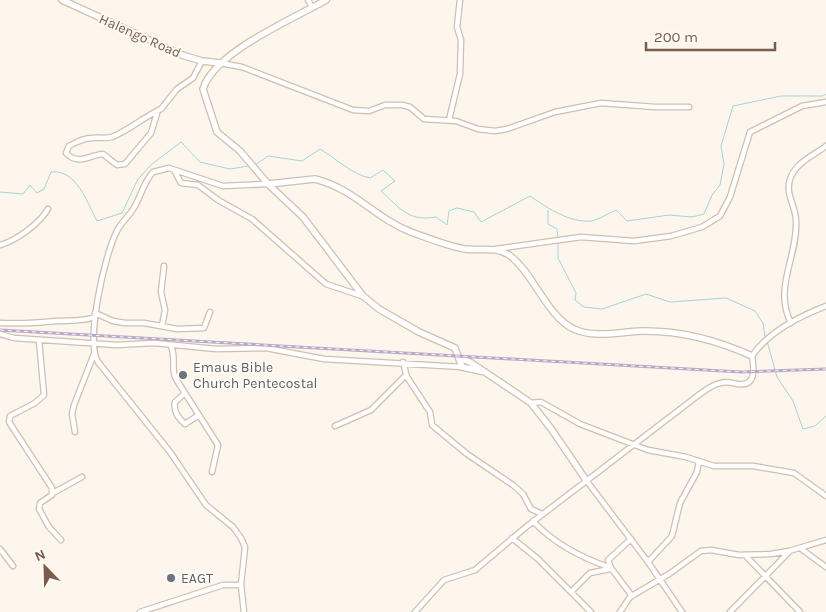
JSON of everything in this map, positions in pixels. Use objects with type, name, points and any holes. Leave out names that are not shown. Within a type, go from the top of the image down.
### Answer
[{"type":"street","name":"Halengo Road","points":[[62,0],[145,40],[202,61],[220,63]]},
{"type":"street","points":[[308,0],[312,8]]},
{"type":"street","points":[[326,0],[273,28],[220,63],[211,73],[203,89],[213,124],[217,132],[303,217],[363,296],[380,309],[419,332],[455,348],[462,367]]},
{"type":"street","points":[[449,120],[460,74],[462,40],[458,27],[460,0]]},
{"type":"street","points":[[158,110],[155,126],[147,141],[126,164],[117,165],[103,154],[85,160],[71,158],[66,153],[69,146],[88,138],[113,137],[166,105],[177,90],[193,78],[202,61]]},
{"type":"street","points":[[220,63],[242,67],[353,110],[363,111],[385,105],[402,104],[410,107],[424,119],[449,120],[494,131],[507,129],[562,110],[602,103],[655,107],[689,107]]},
{"type":"street","points":[[75,432],[73,410],[94,354],[95,315],[102,276],[117,230],[134,209],[151,174],[159,169],[174,170],[223,186],[315,179],[359,199],[393,223],[412,232],[459,248],[494,249],[564,239],[593,237],[640,241],[680,234],[713,222],[720,216],[730,198],[750,132],[802,106],[826,102]]},
{"type":"street","points":[[791,322],[786,309],[784,292],[796,222],[789,195],[789,180],[798,167],[826,146]]},
{"type":"street","points":[[174,170],[181,183],[198,185],[218,200],[262,227],[326,284],[363,296]]},
{"type":"street","points":[[0,245],[18,238],[40,221],[48,209]]},
{"type":"street","points":[[494,249],[516,261],[529,276],[540,294],[572,328],[591,333],[646,331],[686,336],[710,340],[752,356]]},
{"type":"street","points":[[162,326],[165,310],[161,292],[164,266]]},
{"type":"street","points":[[752,356],[791,322],[826,306]]},
{"type":"street","points":[[0,323],[40,324],[55,321],[74,322],[95,315],[119,322],[177,329],[203,328],[210,312]]},
{"type":"street","points":[[0,334],[14,338],[94,344],[154,343],[216,349],[241,347],[271,349],[319,359],[403,362],[462,367],[472,371],[485,372]]},
{"type":"street","points":[[39,340],[44,395],[35,403],[10,416],[8,419],[52,488],[53,493]]},
{"type":"street","points":[[171,346],[175,359],[173,370],[185,393],[218,445],[212,472]]},
{"type":"street","points":[[94,354],[137,413],[170,452],[201,498],[241,538],[245,553],[241,585],[244,612]]},
{"type":"street","points":[[415,612],[444,580],[475,570],[533,521],[708,388],[723,382],[747,383],[753,376],[755,368],[752,356]]},
{"type":"street","points":[[459,358],[485,372],[531,403],[648,562],[682,612]]},
{"type":"street","points":[[403,362],[406,375],[430,412],[432,425],[467,454],[520,491],[531,509],[542,514]]},
{"type":"street","points":[[336,426],[371,410],[406,375]]},
{"type":"street","points":[[185,393],[175,402],[174,409],[178,416],[185,424],[199,415]]},
{"type":"street","points":[[531,403],[542,402],[580,424],[632,446],[714,466],[753,466],[791,472],[801,476],[826,496]]},
{"type":"street","points":[[648,562],[672,536],[680,503],[697,472],[698,461]]},
{"type":"street","points":[[61,540],[49,527],[39,509],[40,502],[82,477]]},
{"type":"street","points":[[533,521],[546,534],[570,550],[611,568]]},
{"type":"street","points":[[512,538],[533,553],[591,612]]},
{"type":"street","points":[[631,539],[608,560],[611,568],[632,596]]},
{"type":"street","points":[[620,612],[632,596],[660,580],[698,552],[705,550],[745,555],[789,551],[826,540]]},
{"type":"street","points":[[800,548],[826,567]]},
{"type":"street","points":[[0,549],[13,566]]},
{"type":"street","points":[[730,612],[789,551]]},
{"type":"street","points":[[745,555],[800,612]]},
{"type":"street","points":[[571,592],[590,573],[611,568]]},
{"type":"street","points":[[140,612],[222,585],[241,585]]},
{"type":"waterway","points":[[255,165],[268,156],[302,161],[320,149],[350,170],[363,176],[370,178],[383,170],[395,181],[381,191],[399,208],[418,217],[436,217],[447,225],[449,211],[457,208],[474,212],[481,222],[530,196],[566,217],[583,221],[591,221],[616,210],[627,221],[669,215],[692,217],[704,214],[712,195],[720,185],[724,164],[721,146],[733,106],[781,96],[823,96],[826,94]]},
{"type":"waterway","points":[[0,192],[23,194],[30,185],[37,193],[44,189],[51,172],[60,173],[74,181],[85,197],[97,221],[122,213],[138,179],[152,164],[181,142],[200,162],[230,169],[249,166]]},
{"type":"waterway","points":[[548,210],[548,224],[557,229],[558,238]]},
{"type":"waterway","points":[[558,242],[558,258],[576,293],[575,300],[584,307],[602,309],[646,294],[670,302],[726,298],[755,311],[763,323],[765,338]]},
{"type":"waterway","points":[[767,341],[777,377],[793,401],[803,429],[815,426],[826,416]]},
{"type":"railway","points":[[0,330],[741,372],[826,369]]},
{"type":"place","name":"Emaus Bible Church Pentecostal","points":[[183,375]]},
{"type":"place","name":"EAGT","points":[[171,578]]}]
